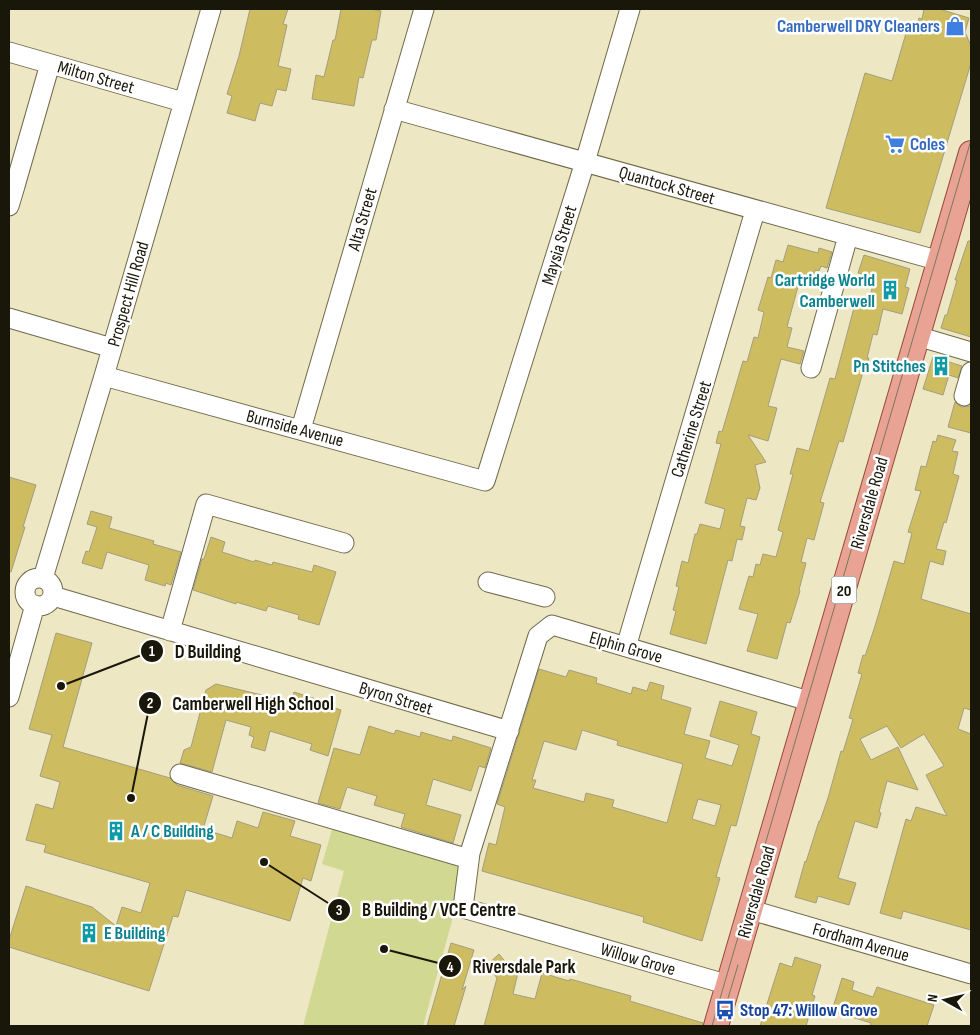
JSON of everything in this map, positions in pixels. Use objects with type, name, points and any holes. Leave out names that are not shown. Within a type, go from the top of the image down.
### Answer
[{"type":"main road","name":"Riversdale Road","points":[[716,1026],[971,153]]},
{"type":"street","name":"Prospect Hill Road","points":[[43,578],[211,9]]},
{"type":"street","name":"Alta Street","points":[[301,429],[424,9]]},
{"type":"street","name":"Maysia Street","points":[[485,481],[585,162],[630,9]]},
{"type":"street","name":"Milton Street","points":[[9,52],[183,102]]},
{"type":"street","points":[[9,206],[12,185],[50,64]]},
{"type":"street","name":"Quantock Street","points":[[394,109],[940,261]]},
{"type":"street","name":"Catherine Street","points":[[626,647],[755,211]]},
{"type":"street","points":[[811,368],[848,236]]},
{"type":"street","points":[[9,318],[112,348]]},
{"type":"street","points":[[918,336],[971,352]]},
{"type":"street","points":[[964,396],[971,372]]},
{"type":"street","name":"Burnside Avenue","points":[[104,376],[485,481]]},
{"type":"street","points":[[170,631],[206,504],[344,543]]},
{"type":"street","points":[[43,578],[52,586],[53,596],[48,603],[39,606],[35,605],[27,599],[17,586],[33,579],[43,578]]},
{"type":"street","points":[[488,582],[545,597]]},
{"type":"street","name":"Byron Street","points":[[53,596],[509,731]]},
{"type":"street","points":[[9,697],[35,605]]},
{"type":"street","name":"Elphin Grove","points":[[509,731],[538,636],[552,626],[812,702]]},
{"type":"street","name":"Willow Grove","points":[[509,731],[469,859],[463,908],[729,985]]},
{"type":"street","points":[[180,774],[469,859]]},
{"type":"street","name":"Fordham Avenue","points":[[751,910],[971,974]]},
{"type":"green space","points":[[334,823],[468,863],[423,1026],[303,1026],[344,871],[322,864]]},
{"type":"building","points":[[250,9],[288,9],[283,24],[287,25],[278,66],[291,69],[286,91],[277,89],[272,106],[260,103],[255,121],[227,113],[232,96],[227,94],[239,56]]},
{"type":"building","points":[[341,9],[381,11],[376,40],[372,40],[363,78],[359,77],[354,106],[312,99],[316,75],[324,77],[333,40],[335,40]]},
{"type":"building","name":"Coles","points":[[924,9],[939,9],[969,18],[965,32],[971,46],[971,63],[920,233],[826,208],[865,73],[892,81],[909,23],[917,25],[919,18],[922,19]]},
{"type":"building","points":[[968,241],[971,241],[971,337],[941,328],[945,315],[947,315],[957,280],[955,280]]},
{"type":"building","points":[[788,245],[818,253],[819,248],[832,252],[827,268],[821,266],[819,271],[815,270],[812,283],[800,279],[787,327],[792,328],[787,347],[804,351],[800,364],[781,359],[768,406],[777,408],[768,441],[748,435],[766,462],[755,465],[760,488],[756,500],[747,498],[740,526],[745,527],[742,540],[737,539],[732,561],[728,560],[706,644],[670,634],[676,611],[673,610],[679,587],[676,586],[682,561],[688,563],[695,534],[697,534],[700,524],[720,529],[725,509],[705,503],[721,444],[716,443],[719,431],[722,432],[743,361],[747,362],[754,337],[758,338],[764,312],[758,310],[768,277],[771,278],[776,260],[783,262]]},
{"type":"building","points":[[864,255],[910,269],[905,287],[909,288],[902,314],[883,309],[877,335],[873,334],[867,358],[869,358],[865,372],[863,372],[843,442],[839,441],[820,502],[824,503],[814,540],[807,538],[801,562],[806,563],[800,591],[790,623],[787,622],[777,659],[747,651],[758,614],[739,609],[749,576],[753,577],[756,564],[760,565],[763,554],[776,557],[783,532],[778,530],[793,474],[790,474],[797,448],[809,451],[830,378],[835,379],[855,304],[867,307],[875,278],[858,273]]},
{"type":"building","points":[[933,357],[962,366],[958,378],[949,375],[943,395],[923,389]]},
{"type":"building","points":[[955,402],[961,407],[971,406],[971,433],[948,427]]},
{"type":"building","points":[[938,435],[956,440],[952,451],[958,452],[953,474],[959,476],[946,523],[944,522],[936,549],[946,551],[943,565],[930,561],[921,599],[971,614],[971,710],[964,708],[958,729],[971,734],[971,930],[903,911],[901,919],[880,913],[906,819],[911,821],[916,807],[947,816],[926,775],[944,766],[924,734],[901,748],[887,726],[860,739],[871,760],[898,747],[918,790],[887,781],[877,828],[855,821],[838,878],[856,883],[849,905],[818,896],[816,903],[795,897],[805,861],[828,798],[841,751],[843,752],[853,719],[849,718],[862,674],[858,673],[863,655],[865,656],[875,626],[894,561],[904,564],[912,533],[908,532],[921,491],[915,490],[921,466],[926,467],[933,441],[936,442]]},
{"type":"building","points":[[9,477],[36,485],[11,572],[9,571]]},
{"type":"building","points":[[91,511],[112,517],[109,528],[154,541],[153,544],[181,552],[171,585],[166,583],[165,586],[145,580],[149,565],[107,552],[102,569],[82,563],[86,551],[89,552],[97,527],[87,524]]},
{"type":"building","points":[[211,537],[225,542],[222,552],[254,562],[255,560],[272,565],[273,562],[312,572],[314,565],[336,572],[319,625],[298,619],[299,615],[268,606],[266,611],[236,602],[236,604],[193,590]]},
{"type":"building","points":[[56,633],[92,643],[63,747],[170,778],[177,785],[213,796],[203,829],[232,838],[237,821],[258,828],[263,812],[295,821],[290,836],[321,845],[311,881],[303,878],[290,921],[186,890],[178,917],[173,916],[149,991],[9,947],[9,940],[26,886],[92,907],[116,926],[122,907],[141,913],[150,883],[44,852],[46,845],[26,840],[36,804],[53,809],[60,782],[40,776],[52,735],[29,729]]},
{"type":"building","points":[[539,669],[566,677],[569,670],[597,678],[596,683],[631,694],[633,687],[647,691],[650,682],[664,686],[661,699],[691,708],[684,734],[710,741],[705,758],[732,766],[739,745],[710,736],[720,701],[757,712],[751,734],[760,737],[736,826],[731,825],[716,877],[720,878],[702,941],[643,922],[644,917],[482,871],[489,843],[496,845],[505,807],[497,804]],"holes":[[[582,730],[618,741],[617,745],[683,764],[667,823],[612,807],[614,800],[586,793],[584,802],[533,788],[536,780],[532,780],[544,741],[576,750]],[[698,799],[721,805],[715,826],[692,819]]]},
{"type":"building","points":[[216,684],[291,702],[294,692],[316,699],[315,702],[341,710],[328,756],[310,750],[312,744],[270,731],[265,751],[251,747],[254,737],[249,735],[251,727],[226,720],[212,772],[180,763],[184,750],[191,747],[206,690]]},
{"type":"building","points":[[369,726],[394,734],[396,730],[420,737],[421,732],[452,741],[453,736],[491,748],[485,768],[479,766],[471,791],[433,779],[426,805],[461,815],[453,843],[401,827],[405,814],[374,805],[377,796],[347,787],[340,809],[318,803],[334,748],[360,755]]},
{"type":"building","points":[[451,943],[474,950],[462,990],[466,986],[454,1026],[427,1026]]},
{"type":"building","points":[[499,954],[508,965],[519,968],[513,994],[535,999],[542,973],[631,996],[630,1001],[703,1023],[703,1026],[484,1026],[497,978],[487,965]]},
{"type":"building","points":[[795,957],[821,965],[812,995],[815,996],[806,1026],[760,1026],[780,963],[792,967]]},
{"type":"building","points":[[842,978],[854,982],[852,990],[873,997],[877,987],[934,1005],[927,1026],[870,1026],[871,1023],[832,1011]]},
{"type":"tram line","points":[[712,1026],[971,140]]},
{"type":"tram line","points":[[726,1005],[738,965]]},
{"type":"place","name":"Camberwell DRY Cleaners","points":[[955,26]]},
{"type":"place","name":"Coles","points":[[895,144]]},
{"type":"place","name":"Cartridge World Camberwell","points":[[890,290]]},
{"type":"place","name":"Pn Stitches","points":[[941,366]]},
{"type":"place","name":"D Building","points":[[61,686]]},
{"type":"place","name":"Camberwell High School","points":[[131,798]]},
{"type":"place","name":"A / C Building","points":[[116,831]]},
{"type":"place","name":"B Building / VCE Centre","points":[[264,862]]},
{"type":"place","name":"E Building","points":[[89,933]]},
{"type":"place","name":"Riversdale Park","points":[[384,949]]},
{"type":"place","name":"Stop 47: Willow Grove","points":[[725,1010]]}]
